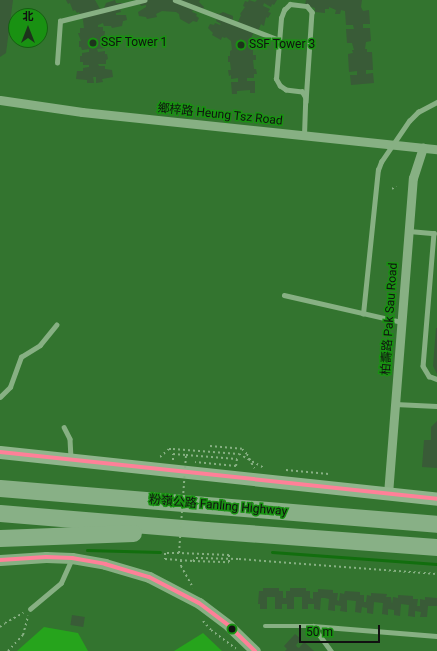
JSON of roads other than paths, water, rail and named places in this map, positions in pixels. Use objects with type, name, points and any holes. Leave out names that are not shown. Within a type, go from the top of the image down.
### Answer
[{"type":"highway","points":[[0,479],[173,503]]},
{"type":"highway","name":"粉嶺公路 Fanling Highway","points":[[0,488],[437,524]]},
{"type":"highway","name":"粉嶺公路 Fanling Highway","points":[[0,512],[206,530],[437,547]]},
{"type":"highway","points":[[0,538],[206,530]]},
{"type":"main road","points":[[0,452],[437,499]]},
{"type":"street","name":"鄉梓路 Heung Tsz Road","points":[[0,100],[82,112],[304,137],[437,149]]},
{"type":"street","name":"柏壽路 Pak Sau Road","points":[[388,494],[413,178],[423,148]]},
{"type":"street","points":[[0,560],[46,557],[72,558],[127,569],[165,584],[204,607],[255,651]]},
{"type":"lane","points":[[57,63],[60,21],[144,0]]},
{"type":"lane","points":[[175,0],[279,40]]},
{"type":"lane","points":[[304,137],[313,20],[312,12],[307,6],[290,4],[284,10],[281,18],[276,79],[280,86],[286,90],[302,92],[305,96],[306,102]]},
{"type":"lane","points":[[363,314],[378,170],[381,162],[409,121],[418,112],[437,102]]},
{"type":"lane","points":[[408,231],[434,233],[423,366],[429,376],[437,378]]},
{"type":"lane","points":[[284,295],[402,322]]},
{"type":"lane","points":[[0,397],[10,387],[20,357],[40,344],[56,325]]},
{"type":"lane","points":[[395,404],[437,406]]},
{"type":"lane","points":[[64,427],[70,439],[70,460]]},
{"type":"lane","points":[[30,609],[61,583],[72,558]]},
{"type":"lane","points":[[265,626],[313,626],[437,636]]},
{"type":"lane","points":[[313,626],[331,651]]},
{"type":"waterway","points":[[87,550],[160,552]]},
{"type":"waterway","points":[[272,552],[437,564]]},
{"type":"place","name":"SSF Tower 1","points":[[93,43]]},
{"type":"place","name":"SSF Tower 3","points":[[241,45]]}]
